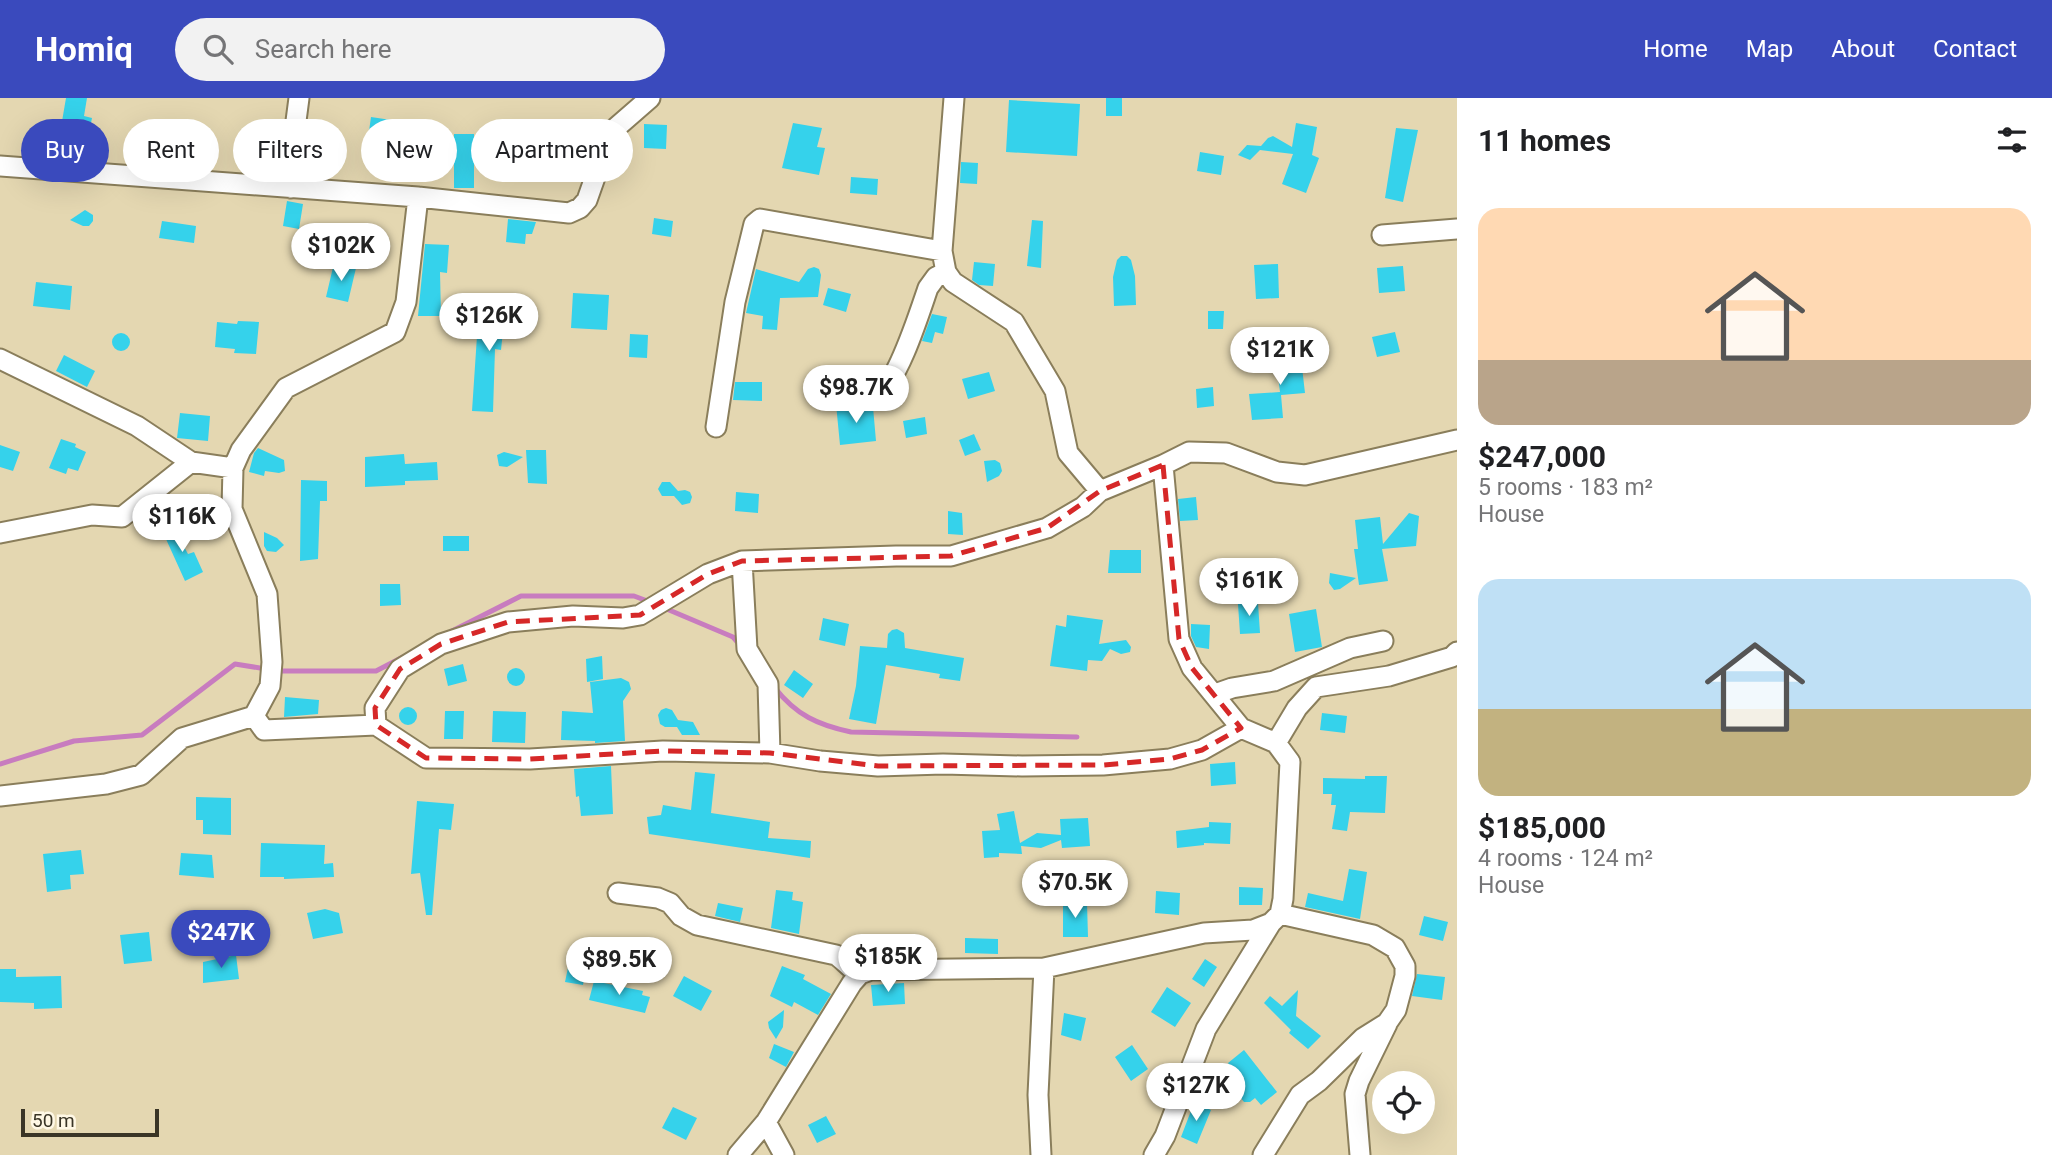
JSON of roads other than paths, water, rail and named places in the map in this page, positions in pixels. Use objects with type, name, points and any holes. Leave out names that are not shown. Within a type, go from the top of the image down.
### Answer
[{"type":"street","points":[[291,188],[288,182],[299,98]]},
{"type":"street","points":[[0,166],[418,197],[569,213],[580,208],[587,200],[611,132],[649,98]]},
{"type":"street","points":[[954,98],[943,251],[946,272],[953,282],[1014,322],[1055,390],[1068,453],[1100,491]]},
{"type":"street","points":[[0,796],[106,785],[141,775],[182,738],[254,716],[270,687],[272,662],[267,594],[232,509],[233,468],[241,450],[286,388],[395,332],[406,302],[418,197]]},
{"type":"street","points":[[716,427],[735,302],[754,225],[760,219],[943,251]]},
{"type":"street","points":[[1382,235],[1457,229]]},
{"type":"street","points":[[846,397],[880,392],[893,379],[928,288],[936,277],[946,272]]},
{"type":"street","points":[[0,359],[137,426],[191,462],[233,468]]},
{"type":"street","points":[[376,725],[375,708],[400,669],[442,644],[508,622],[573,616],[623,618],[640,615],[708,574],[742,561],[896,555],[951,556],[1047,528],[1083,507],[1100,491],[1188,452],[1226,453],[1277,472],[1305,475],[1457,440]]},
{"type":"street","points":[[0,533],[92,515],[122,517],[191,462]]},
{"type":"street","points":[[1154,1155],[1165,1136],[1206,1029],[1275,919],[1283,899],[1290,762],[1276,743],[1241,728],[1192,668],[1179,639],[1163,464]]},
{"type":"street","points":[[742,561],[747,649],[768,684],[770,753]]},
{"type":"street","points":[[1215,694],[1232,688],[1274,681],[1350,648],[1383,642]]},
{"type":"street","points":[[1276,743],[1297,708],[1316,687],[1389,676],[1452,657],[1457,652]]},
{"type":"street","points":[[254,716],[264,730],[376,725],[426,758],[530,759],[663,751],[770,753],[878,766],[1103,765],[1170,759],[1202,750],[1241,728]]},
{"type":"street","points":[[618,893],[657,898],[670,903],[681,916],[697,925],[836,955],[844,960],[849,968],[860,974]]},
{"type":"street","points":[[738,1155],[766,1122],[860,974],[871,970],[1044,968],[1204,933],[1252,930],[1275,919],[1373,935],[1395,948],[1405,966],[1396,1010],[1387,1023],[1355,1094],[1360,1155]]},
{"type":"street","points":[[1041,1155],[1038,1095],[1044,968]]},
{"type":"street","points":[[1264,1155],[1300,1095],[1319,1081],[1363,1038],[1387,1023]]},
{"type":"street","points":[[766,1122],[784,1155]]},
{"type":"waterway","points":[[452,631],[521,596],[634,596],[650,602]]},
{"type":"waterway","points":[[662,607],[733,637],[740,645]]},
{"type":"waterway","points":[[276,671],[376,671],[403,657]]},
{"type":"waterway","points":[[0,764],[74,741],[142,735],[235,664],[266,669]]},
{"type":"waterway","points":[[775,688],[808,718],[851,732],[1077,737]]}]
